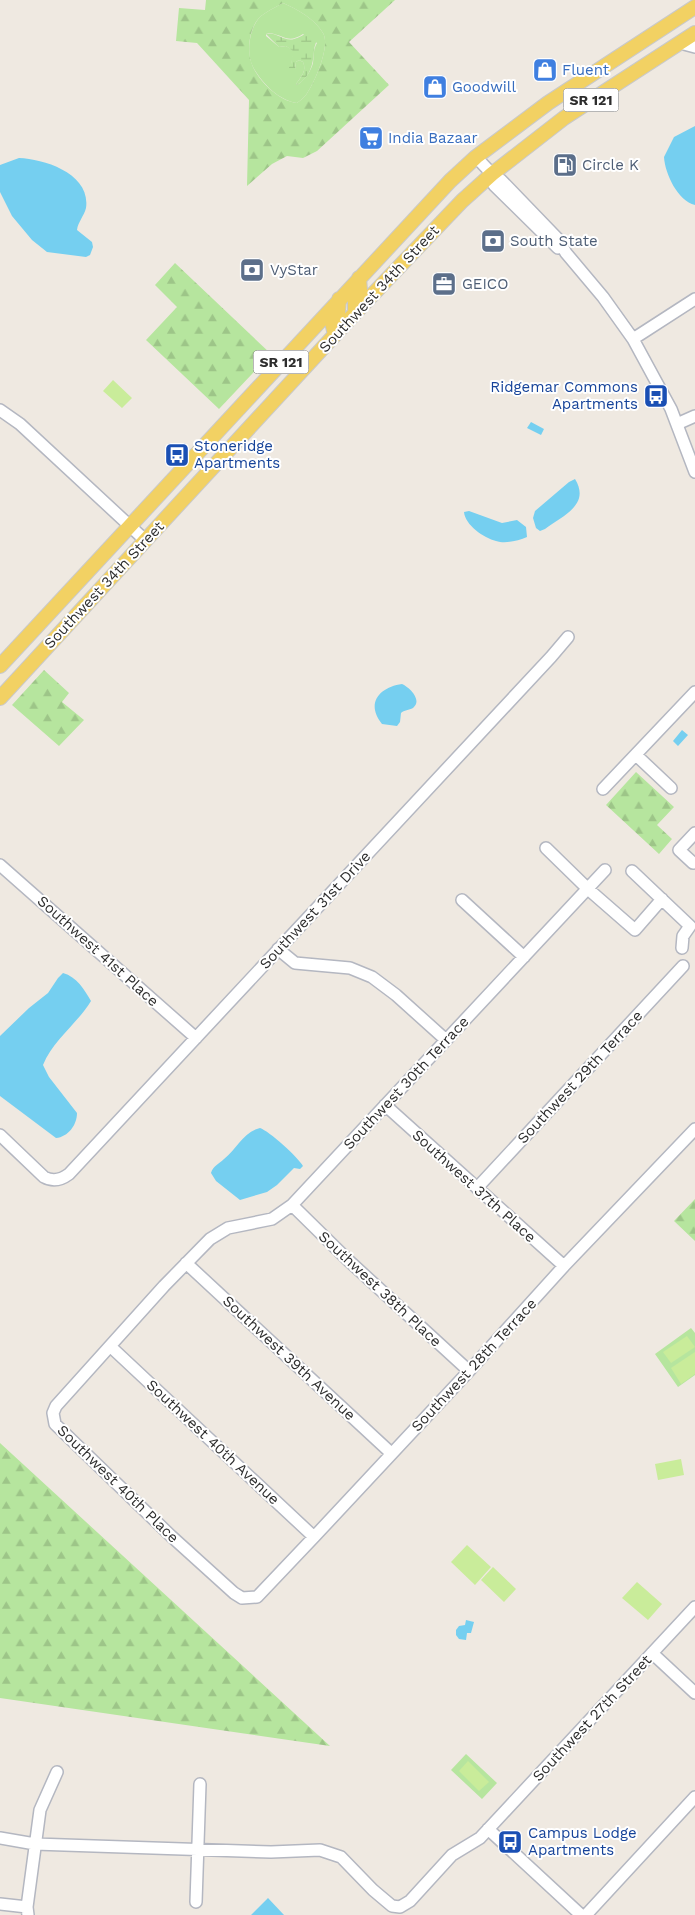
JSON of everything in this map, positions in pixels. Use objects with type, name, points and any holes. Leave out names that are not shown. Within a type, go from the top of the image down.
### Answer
[{"type":"main road","name":"Southwest 34th Street","points":[[0,666],[450,181],[476,157],[548,103],[695,7]]},
{"type":"main road","name":"Southwest 34th Street","points":[[0,698],[355,313],[462,202],[492,174],[564,118],[695,33]]},
{"type":"main road","points":[[355,313],[355,297],[360,290],[358,278]]},
{"type":"main road","points":[[336,335],[332,322],[338,314],[339,299]]},
{"type":"street","points":[[680,43],[695,47]]},
{"type":"street","points":[[476,157],[492,174],[494,186],[553,245],[566,253],[603,297],[633,339],[660,387],[677,424],[695,472]]},
{"type":"street","points":[[633,339],[695,298]]},
{"type":"street","points":[[0,410],[27,430],[145,540]]},
{"type":"street","points":[[677,424],[695,416]]},
{"type":"street","name":"Southwest 31st Drive","points":[[0,1135],[44,1177],[53,1181],[60,1180],[69,1174],[545,664],[568,637]]},
{"type":"street","points":[[603,789],[695,692]]},
{"type":"street","points":[[636,755],[671,788]]},
{"type":"street","points":[[693,863],[679,850],[695,833]]},
{"type":"street","points":[[546,848],[588,889],[635,930],[662,899]]},
{"type":"street","name":"Southwest 41st Place","points":[[0,864],[196,1038]]},
{"type":"street","name":"Southwest 30th Terrace","points":[[186,1264],[210,1239],[228,1228],[272,1219],[292,1205],[605,870]]},
{"type":"street","points":[[632,872],[690,926],[683,936],[682,948]]},
{"type":"street","points":[[462,900],[524,957]]},
{"type":"street","points":[[278,949],[295,963],[350,968],[372,977],[396,995],[446,1040]]},
{"type":"street","name":"Southwest 29th Terrace","points":[[477,1188],[683,966]]},
{"type":"street","name":"Southwest 37th Place","points":[[385,1105],[564,1266]]},
{"type":"street","name":"Southwest 28th Terrace","points":[[251,1598],[262,1594],[564,1266],[695,1129]]},
{"type":"street","name":"Southwest 38th Place","points":[[292,1205],[349,1261],[469,1371]]},
{"type":"street","name":"Southwest 40th Place","points":[[186,1264],[56,1406],[53,1413],[55,1424],[157,1523],[234,1593],[242,1598],[251,1598]]},
{"type":"street","name":"Southwest 39th Avenue","points":[[186,1264],[391,1453]]},
{"type":"street","name":"Southwest 40th Avenue","points":[[111,1347],[314,1537]]},
{"type":"street","name":"Southwest 27th Street","points":[[197,1849],[271,1852],[320,1850],[341,1857],[373,1890],[392,1906],[400,1907],[410,1901],[452,1855],[473,1843],[488,1829],[695,1607]]},
{"type":"street","points":[[652,1653],[695,1692]]},
{"type":"street","points":[[0,1904],[27,1911],[40,1810],[57,1772]]},
{"type":"street","points":[[196,1902],[200,1784]]},
{"type":"street","points":[[586,1915],[695,1797]]},
{"type":"street","points":[[488,1829],[581,1915]]},
{"type":"street","points":[[0,1838],[35,1844],[197,1849]]},
{"type":"green space","points":[[206,0],[395,0],[349,42],[389,85],[317,151],[303,158],[287,156],[272,164],[247,186],[249,100],[197,43],[176,41],[179,8],[205,10]],"holes":[[[283,3],[315,23],[320,28],[325,39],[325,47],[317,74],[306,95],[297,103],[277,95],[260,79],[253,67],[249,48],[251,34],[259,18]]]},
{"type":"green space","points":[[283,3],[311,19],[320,28],[325,39],[325,47],[317,74],[306,95],[297,103],[277,95],[261,79],[253,67],[249,49],[251,35],[259,18]],"holes":[[[269,33],[290,39],[303,34],[317,43],[311,69],[297,85],[304,71],[303,62],[299,60],[296,62],[295,69],[290,69],[294,51],[286,46],[279,47],[266,36]]]},
{"type":"green space","points":[[309,32],[318,36],[314,47],[313,61],[308,74],[297,85],[304,71],[303,62],[299,60],[296,62],[295,69],[289,74],[286,73],[291,64],[293,51],[286,46],[279,47],[266,34],[270,33],[290,40]]},
{"type":"green space","points":[[175,263],[271,354],[219,409],[146,340],[177,307],[155,285]]},
{"type":"green space","points":[[113,380],[132,398],[122,408],[103,391]]},
{"type":"green space","points":[[44,670],[69,693],[62,702],[84,720],[59,746],[12,705]]},
{"type":"green space","points":[[636,772],[674,807],[657,825],[672,839],[659,854],[606,805]]},
{"type":"green space","points":[[695,1199],[695,1241],[674,1221]]},
{"type":"green space","points":[[691,1328],[695,1333],[695,1375],[678,1387],[655,1354]]},
{"type":"green space","points":[[687,1336],[695,1347],[671,1363],[663,1352]]},
{"type":"green space","points":[[695,1352],[695,1374],[681,1384],[671,1368]]},
{"type":"green space","points":[[0,1443],[330,1746],[0,1698]]},
{"type":"green space","points":[[681,1459],[684,1475],[658,1480],[655,1464]]},
{"type":"green space","points":[[467,1545],[491,1567],[475,1585],[451,1562]]},
{"type":"green space","points":[[493,1567],[516,1589],[504,1602],[481,1580]]},
{"type":"green space","points":[[637,1582],[662,1604],[648,1620],[622,1598]]},
{"type":"green space","points":[[466,1754],[497,1783],[482,1799],[451,1770]]},
{"type":"green space","points":[[468,1761],[489,1782],[479,1791],[459,1771]]},
{"type":"water","points":[[695,126],[695,205],[678,193],[670,179],[664,157],[674,137]]},
{"type":"water","points":[[19,158],[53,165],[74,178],[81,186],[86,196],[86,208],[77,230],[92,242],[93,247],[90,255],[86,257],[47,252],[32,240],[12,216],[0,192],[0,165]]},
{"type":"water","points":[[531,422],[544,429],[541,435],[527,428]]},
{"type":"water","points":[[575,479],[579,488],[577,503],[566,514],[540,531],[536,528],[533,518],[535,511]]},
{"type":"water","points":[[469,511],[502,523],[517,520],[526,527],[527,537],[507,542],[491,539],[471,526],[464,512]]},
{"type":"water","points":[[402,684],[414,694],[416,705],[401,713],[400,722],[397,726],[382,724],[375,709],[377,697],[387,689]]},
{"type":"water","points":[[682,730],[688,735],[678,746],[673,741]]},
{"type":"water","points":[[63,973],[76,980],[91,1001],[47,1056],[43,1065],[49,1077],[77,1113],[71,1130],[56,1138],[0,1096],[0,1036],[29,1008],[48,993]]},
{"type":"water","points":[[260,1128],[283,1145],[303,1166],[300,1169],[294,1168],[267,1192],[240,1200],[216,1181],[211,1173],[249,1133]]},
{"type":"water","points":[[466,1620],[474,1622],[471,1633],[467,1633],[466,1640],[459,1639],[456,1635],[456,1630],[459,1626],[465,1625]]},
{"type":"water","points":[[268,1898],[284,1915],[251,1915]]},
{"type":"place","name":"Fluent","points":[[545,70]]},
{"type":"place","name":"Goodwill","points":[[435,87]]},
{"type":"place","name":"India Bazaar","points":[[371,138]]},
{"type":"place","name":"Circle K","points":[[565,165]]},
{"type":"place","name":"South State","points":[[493,241]]},
{"type":"place","name":"VyStar","points":[[252,270]]},
{"type":"place","name":"GEICO","points":[[444,284]]},
{"type":"place","name":"Ridgemar Commons Apartments","points":[[656,396]]},
{"type":"place","name":"Stoneridge Apartments","points":[[177,455]]},
{"type":"place","name":"Campus Lodge Apartments","points":[[510,1842]]}]
